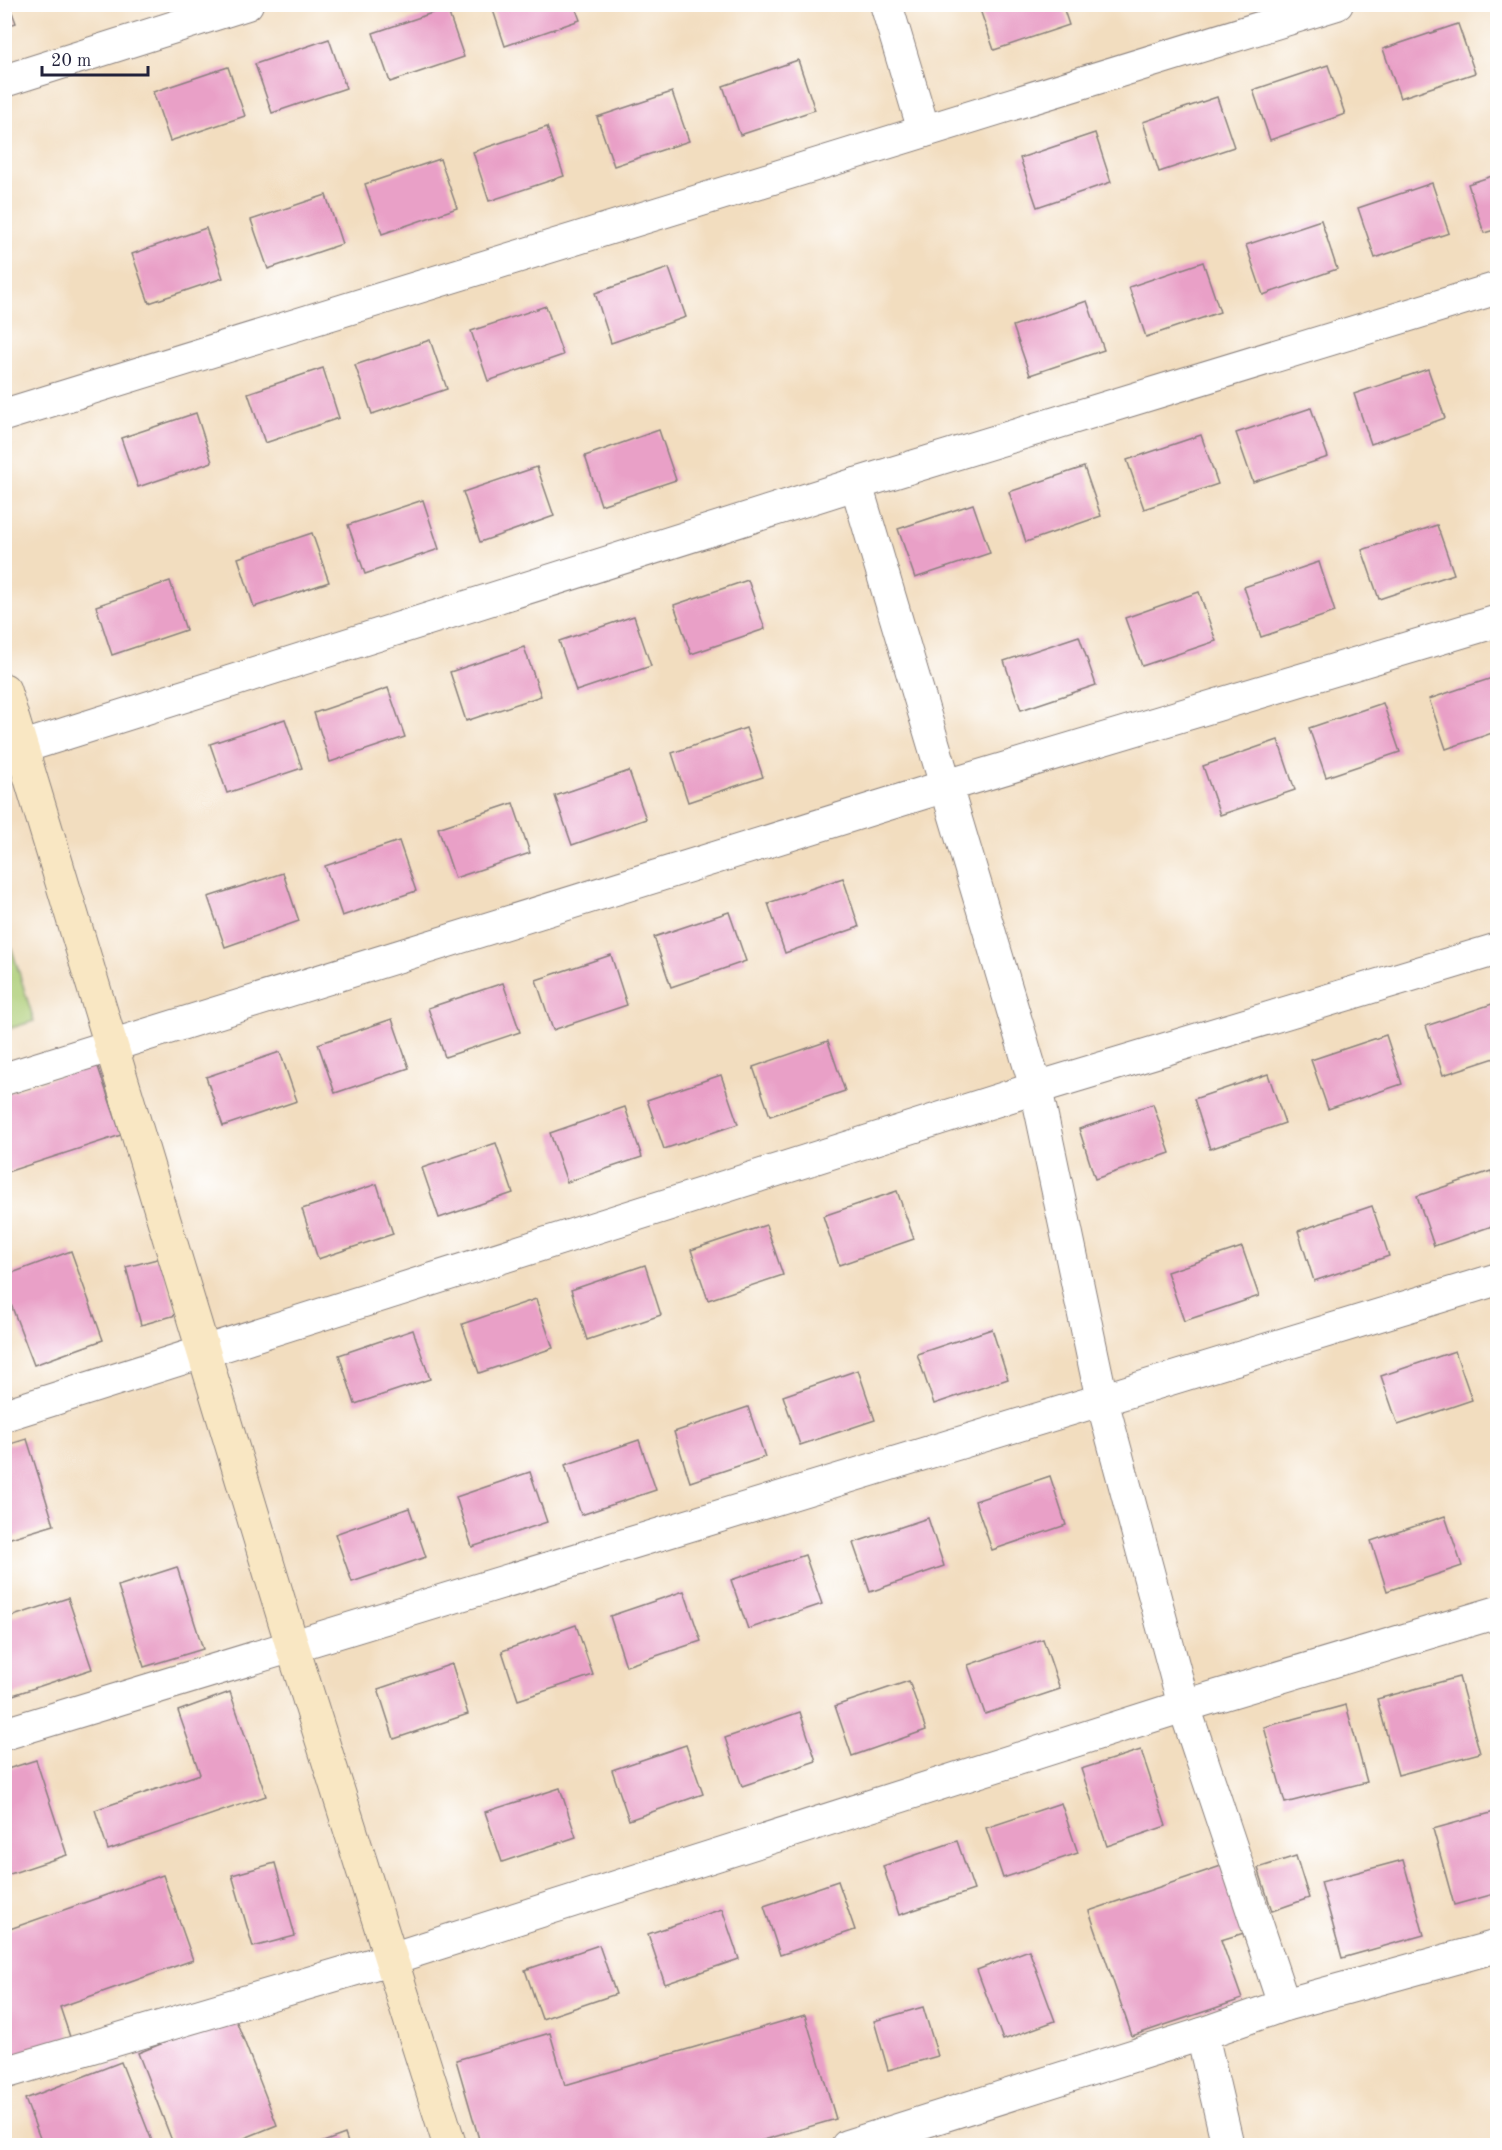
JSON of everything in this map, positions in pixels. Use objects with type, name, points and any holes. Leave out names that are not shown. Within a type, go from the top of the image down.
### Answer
[{"type":"street","points":[[4,81],[247,4]]},
{"type":"street","points":[[886,4],[924,131]]},
{"type":"street","points":[[4,415],[1337,4]]},
{"type":"street","points":[[23,747],[856,484],[1497,288]]},
{"type":"street","points":[[856,484],[1036,1088],[1102,1400],[1184,1706],[1284,2005]]},
{"type":"street","points":[[4,1079],[946,786],[1497,621]]},
{"type":"street","points":[[4,690],[292,1645],[450,2145]]},
{"type":"street","points":[[4,1415],[1036,1088],[1497,949]]},
{"type":"street","points":[[4,1734],[1497,1279]]},
{"type":"street","points":[[4,2073],[390,1959],[1184,1706],[1497,1612]]},
{"type":"street","points":[[846,2145],[1202,2034],[1284,2005],[1497,1946]]},
{"type":"street","points":[[1202,2034],[1228,2145]]},
{"type":"green space","points":[[5,927],[34,1021],[4,1030]]},
{"type":"building","points":[[4,4],[9,4],[16,23],[4,27]]},
{"type":"building","points":[[491,4],[574,4],[580,20],[505,46]]},
{"type":"building","points":[[978,4],[1062,4],[1069,25],[994,50]]},
{"type":"building","points":[[447,8],[464,57],[390,82],[373,33]]},
{"type":"building","points":[[1458,24],[1475,73],[1400,98],[1383,49]]},
{"type":"building","points":[[329,39],[346,88],[272,113],[255,64]]},
{"type":"building","points":[[798,60],[815,110],[740,135],[723,86]]},
{"type":"building","points":[[1328,65],[1345,114],[1270,140],[1253,90]]},
{"type":"building","points":[[228,67],[245,116],[170,141],[153,92]]},
{"type":"building","points":[[672,92],[689,141],[614,166],[597,117]]},
{"type":"building","points":[[1217,97],[1234,147],[1159,172],[1143,122]]},
{"type":"building","points":[[547,127],[564,176],[489,201],[473,152]]},
{"type":"building","points":[[1095,133],[1111,182],[1037,207],[1020,158]]},
{"type":"building","points":[[440,159],[457,208],[382,234],[365,184]]},
{"type":"building","points":[[1498,174],[1498,229],[1484,233],[1468,184]]},
{"type":"building","points":[[1432,183],[1449,233],[1375,258],[1358,208]]},
{"type":"building","points":[[326,195],[342,244],[268,269],[251,220]]},
{"type":"building","points":[[1321,220],[1337,269],[1263,295],[1246,245]]},
{"type":"building","points":[[206,228],[223,278],[149,303],[132,254]]},
{"type":"building","points":[[1203,262],[1220,312],[1146,337],[1129,287]]},
{"type":"building","points":[[669,268],[686,317],[611,343],[595,293]]},
{"type":"building","points":[[1087,301],[1104,350],[1030,375],[1013,326]]},
{"type":"building","points":[[546,306],[563,355],[488,381],[471,331]]},
{"type":"building","points":[[430,340],[447,389],[372,414],[355,365]]},
{"type":"building","points":[[323,368],[339,418],[265,443],[248,393]]},
{"type":"building","points":[[1428,369],[1445,418],[1371,444],[1354,394]]},
{"type":"building","points":[[1311,408],[1328,457],[1253,482],[1236,433]]},
{"type":"building","points":[[196,413],[212,462],[138,487],[121,438]]},
{"type":"building","points":[[659,430],[676,480],[601,505],[585,456]]},
{"type":"building","points":[[1201,435],[1218,484],[1144,509],[1127,460]]},
{"type":"building","points":[[537,467],[554,516],[480,542],[463,492]]},
{"type":"building","points":[[1084,467],[1101,516],[1026,542],[1009,492]]},
{"type":"building","points":[[423,500],[439,549],[365,574],[348,525]]},
{"type":"building","points":[[973,504],[990,553],[915,578],[898,529]]},
{"type":"building","points":[[1437,525],[1454,574],[1379,599],[1362,550]]},
{"type":"building","points":[[312,533],[329,582],[254,607],[238,558]]},
{"type":"building","points":[[1319,562],[1335,612],[1261,637],[1244,587]]},
{"type":"building","points":[[748,580],[765,629],[691,654],[674,605]]},
{"type":"building","points":[[170,581],[186,630],[112,655],[96,606]]},
{"type":"building","points":[[1199,592],[1216,641],[1142,666],[1125,618]]},
{"type":"building","points":[[634,616],[651,666],[576,691],[559,641]]},
{"type":"building","points":[[1079,636],[1096,685],[1021,710],[1004,661]]},
{"type":"building","points":[[524,647],[541,696],[466,721],[450,672]]},
{"type":"building","points":[[1498,676],[1498,731],[1446,749],[1429,699]]},
{"type":"building","points":[[388,688],[405,737],[330,762],[314,713]]},
{"type":"building","points":[[1383,703],[1400,752],[1326,777],[1309,728]]},
{"type":"building","points":[[285,719],[302,768],[227,793],[210,744]]},
{"type":"building","points":[[746,728],[763,777],[688,802],[672,753]]},
{"type":"building","points":[[1278,740],[1295,790],[1220,815],[1203,766]]},
{"type":"building","points":[[629,771],[646,819],[572,845],[555,796]]},
{"type":"building","points":[[513,803],[530,853],[455,878],[438,828]]},
{"type":"building","points":[[399,841],[416,891],[342,916],[325,866]]},
{"type":"building","points":[[283,873],[299,921],[225,947],[208,897]]},
{"type":"building","points":[[843,878],[859,927],[785,953],[768,903]]},
{"type":"building","points":[[729,912],[746,961],[671,987],[654,937]]},
{"type":"building","points":[[611,955],[627,1005],[553,1030],[536,980]]},
{"type":"building","points":[[503,983],[520,1032],[445,1057],[428,1008]]},
{"type":"building","points":[[1498,1002],[1498,1057],[1443,1075],[1426,1026]]},
{"type":"building","points":[[392,1019],[409,1068],[335,1093],[318,1044]]},
{"type":"building","points":[[1386,1035],[1402,1084],[1328,1109],[1311,1060]]},
{"type":"building","points":[[828,1041],[845,1091],[770,1116],[753,1067]]},
{"type":"building","points":[[280,1052],[297,1101],[223,1126],[206,1077]]},
{"type":"building","points":[[97,1064],[121,1135],[4,1173],[4,1094]]},
{"type":"building","points":[[1268,1074],[1285,1123],[1210,1149],[1194,1099]]},
{"type":"building","points":[[721,1075],[738,1124],[664,1149],[647,1100]]},
{"type":"building","points":[[1153,1104],[1170,1153],[1095,1179],[1079,1129]]},
{"type":"building","points":[[625,1107],[642,1157],[567,1182],[550,1133]]},
{"type":"building","points":[[496,1143],[513,1193],[439,1218],[422,1168]]},
{"type":"building","points":[[1491,1171],[1498,1189],[1498,1224],[1434,1246],[1417,1196]]},
{"type":"building","points":[[377,1184],[393,1234],[318,1259],[302,1209]]},
{"type":"building","points":[[897,1191],[914,1239],[839,1265],[823,1216]]},
{"type":"building","points":[[1372,1206],[1389,1256],[1314,1281],[1298,1231]]},
{"type":"building","points":[[766,1225],[783,1275],[708,1300],[691,1250]]},
{"type":"building","points":[[1242,1247],[1259,1296],[1184,1321],[1167,1272]]},
{"type":"building","points":[[71,1251],[103,1340],[34,1365],[4,1286],[4,1276]]},
{"type":"building","points":[[161,1258],[176,1315],[141,1325],[126,1267]]},
{"type":"building","points":[[645,1265],[661,1315],[587,1340],[571,1290]]},
{"type":"building","points":[[536,1299],[553,1348],[479,1373],[462,1324]]},
{"type":"building","points":[[992,1329],[1008,1379],[934,1404],[917,1354]]},
{"type":"building","points":[[413,1330],[430,1379],[355,1404],[339,1355]]},
{"type":"building","points":[[1455,1351],[1472,1400],[1398,1425],[1381,1376]]},
{"type":"building","points":[[858,1370],[875,1420],[800,1445],[783,1396]]},
{"type":"building","points":[[748,1407],[765,1457],[690,1482],[674,1432]]},
{"type":"building","points":[[27,1439],[54,1525],[4,1540],[4,1446]]},
{"type":"building","points":[[639,1440],[656,1490],[581,1515],[565,1465]]},
{"type":"building","points":[[530,1472],[547,1522],[472,1547],[456,1497]]},
{"type":"building","points":[[1050,1476],[1066,1525],[992,1550],[975,1501]]},
{"type":"building","points":[[409,1508],[426,1557],[352,1582],[335,1534]]},
{"type":"building","points":[[1445,1516],[1462,1566],[1387,1591],[1371,1541]]},
{"type":"building","points":[[928,1518],[944,1566],[870,1592],[853,1543]]},
{"type":"building","points":[[805,1555],[822,1604],[748,1629],[731,1580]]},
{"type":"building","points":[[177,1567],[203,1649],[144,1667],[118,1586]]},
{"type":"building","points":[[684,1591],[701,1641],[626,1666],[610,1616]]},
{"type":"building","points":[[68,1598],[92,1669],[10,1696],[4,1679],[4,1619]]},
{"type":"building","points":[[576,1625],[593,1675],[518,1700],[502,1651]]},
{"type":"building","points":[[1043,1639],[1060,1689],[985,1714],[968,1665]]},
{"type":"building","points":[[452,1664],[468,1714],[394,1739],[378,1689]]},
{"type":"building","points":[[1459,1677],[1480,1753],[1398,1775],[1377,1699]]},
{"type":"building","points":[[909,1681],[926,1730],[852,1756],[835,1706]]},
{"type":"building","points":[[230,1692],[266,1796],[108,1850],[95,1810],[200,1774],[178,1711]]},
{"type":"building","points":[[1346,1705],[1367,1782],[1285,1803],[1264,1727]]},
{"type":"building","points":[[800,1712],[816,1761],[742,1786],[725,1738]]},
{"type":"building","points":[[686,1745],[703,1794],[629,1820],[612,1770]]},
{"type":"building","points":[[1141,1750],[1166,1826],[1107,1846],[1081,1769]]},
{"type":"building","points":[[36,1760],[67,1855],[4,1876],[4,1770]]},
{"type":"building","points":[[560,1788],[576,1837],[502,1862],[485,1812]]},
{"type":"building","points":[[1061,1803],[1078,1853],[1003,1878],[986,1828]]},
{"type":"building","points":[[1498,1811],[1498,1893],[1454,1905],[1433,1829]]},
{"type":"building","points":[[957,1841],[974,1890],[899,1915],[883,1866]]},
{"type":"building","points":[[1296,1856],[1309,1898],[1272,1911],[1258,1868]]},
{"type":"building","points":[[1403,1860],[1424,1935],[1342,1958],[1321,1882]]},
{"type":"building","points":[[275,1863],[295,1936],[253,1947],[232,1875]]},
{"type":"building","points":[[1221,1866],[1244,1933],[1221,1940],[1242,1999],[1132,2036],[1089,1911]]},
{"type":"building","points":[[163,1875],[193,1960],[60,2007],[70,2037],[4,2060],[4,1931]]},
{"type":"building","points":[[838,1881],[855,1930],[780,1955],[764,1906]]},
{"type":"building","points":[[722,1909],[739,1959],[665,1984],[648,1934]]},
{"type":"building","points":[[599,1945],[616,1994],[542,2019],[525,1970]]},
{"type":"building","points":[[1029,1950],[1055,2021],[1003,2040],[977,1970]]},
{"type":"building","points":[[923,2007],[938,2056],[888,2070],[874,2021]]},
{"type":"building","points":[[234,2015],[277,2125],[225,2146],[174,2146],[138,2053]]},
{"type":"building","points":[[805,2015],[836,2119],[743,2146],[481,2146],[456,2060],[550,2033],[565,2085]]},
{"type":"building","points":[[121,2062],[154,2146],[43,2146],[25,2099]]},
{"type":"building","points":[[345,2134],[349,2146],[315,2146],[315,2145]]}]
